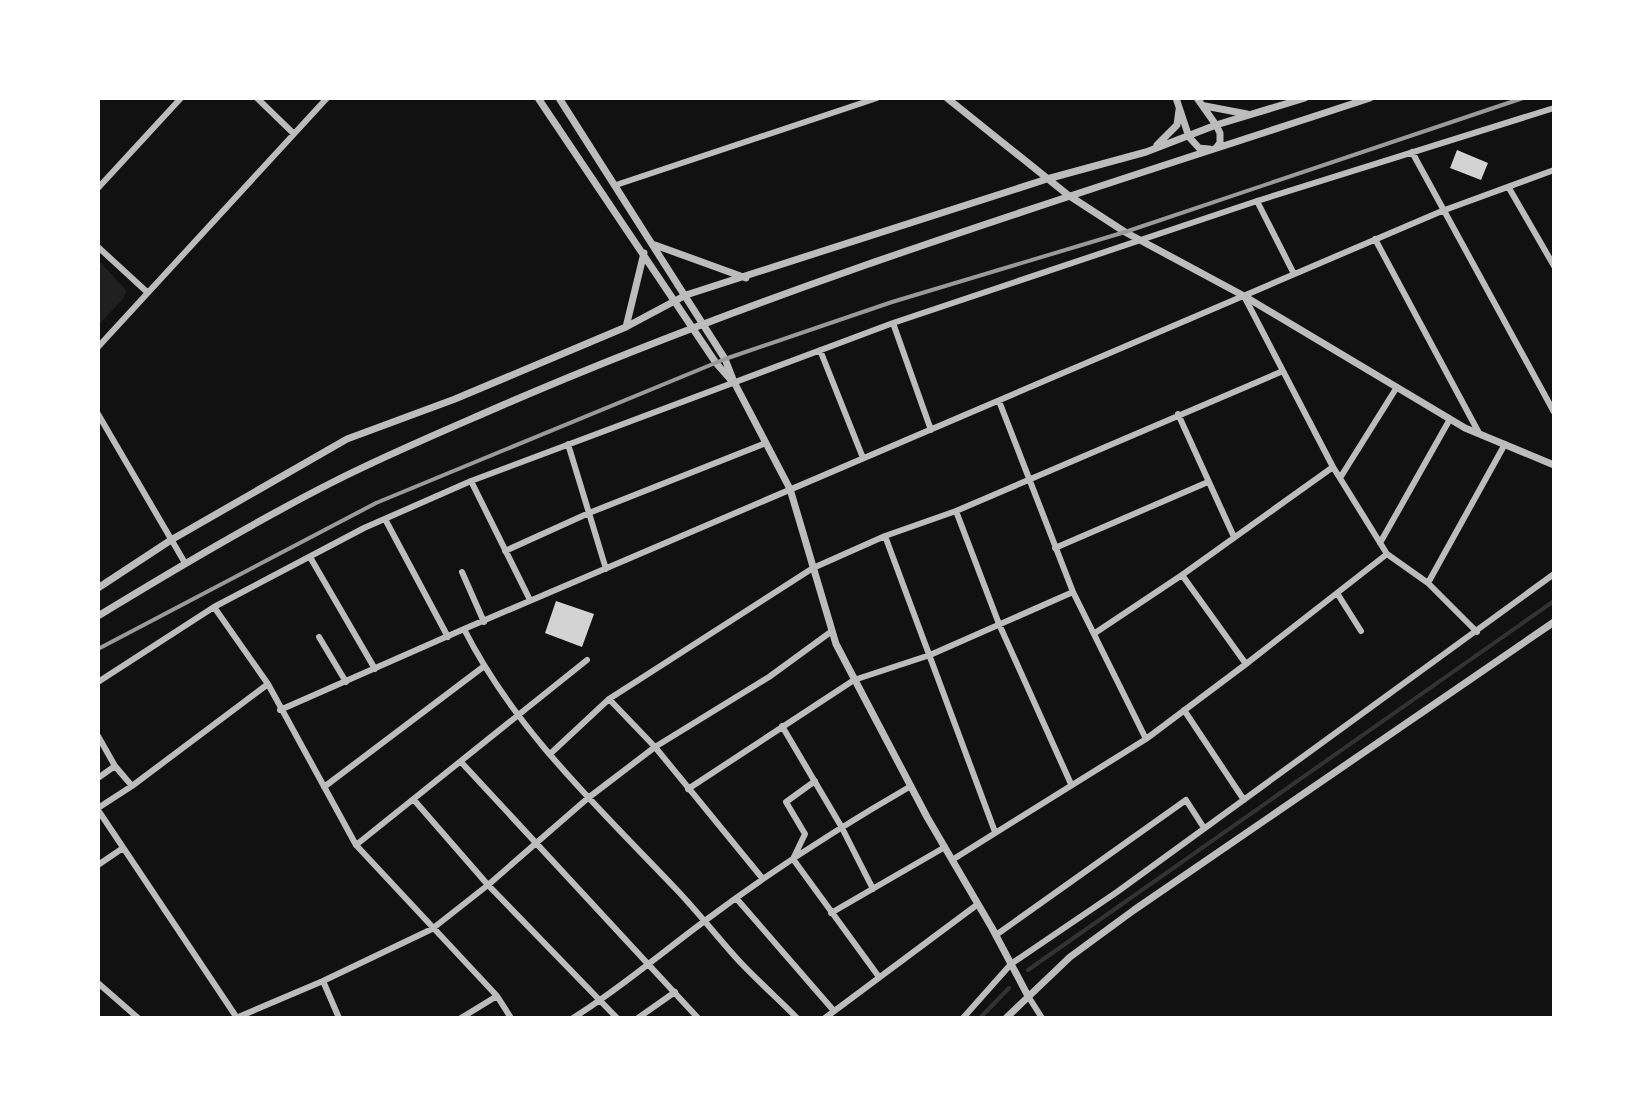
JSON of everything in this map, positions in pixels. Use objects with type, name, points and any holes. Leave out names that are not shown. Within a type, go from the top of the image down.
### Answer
[{"type":"street","points":[[98,188],[181,98]]},
{"type":"street","points":[[257,98],[293,133]]},
{"type":"street","points":[[98,347],[327,98]]},
{"type":"street","points":[[538,98],[716,363],[734,382]]},
{"type":"street","points":[[559,98],[725,359],[790,489],[832,631],[854,680],[1042,1018]]},
{"type":"street","points":[[616,185],[877,98]]},
{"type":"street","points":[[947,98],[1068,195],[1450,419],[1554,465]]},
{"type":"street","points":[[1198,98],[1209,108],[1254,115]]},
{"type":"street","points":[[1178,101],[1189,137],[1199,148],[1214,149],[1220,143],[1216,125],[1198,98]]},
{"type":"street","points":[[98,588],[171,540],[347,439],[455,399],[626,327],[686,295],[1047,179],[1146,152],[1216,125],[1305,98]]},
{"type":"street","points":[[98,616],[185,563],[334,481],[569,376],[772,296],[1068,195],[1370,98]]},
{"type":"street","points":[[1146,152],[1163,141],[1177,125],[1178,101]]},
{"type":"street","points":[[98,682],[214,607],[385,519],[471,481],[893,323],[1257,201],[1554,108]]},
{"type":"street","points":[[1412,152],[1554,412]]},
{"type":"street","points":[[280,710],[1375,239],[1554,170]]},
{"type":"street","points":[[1509,188],[1554,266]]},
{"type":"street","points":[[1257,201],[1294,274]]},
{"type":"street","points":[[1375,239],[1479,433]]},
{"type":"street","points":[[655,245],[746,278]]},
{"type":"street","points":[[98,247],[147,292]]},
{"type":"street","points":[[626,327],[644,253]]},
{"type":"street","points":[[1244,296],[1333,467],[1387,554],[1428,583],[1477,632]]},
{"type":"street","points":[[893,323],[931,430]]},
{"type":"street","points":[[820,350],[863,458]]},
{"type":"street","points":[[550,754],[609,699],[813,568],[885,536],[956,511],[1283,371]]},
{"type":"street","points":[[1340,478],[1397,387]]},
{"type":"street","points":[[999,401],[1073,592],[1146,739]]},
{"type":"street","points":[[98,414],[185,563]]},
{"type":"street","points":[[1178,414],[1234,537]]},
{"type":"street","points":[[1380,543],[1450,419]]},
{"type":"street","points":[[505,551],[589,513],[766,443]]},
{"type":"street","points":[[568,444],[606,569]]},
{"type":"street","points":[[1428,583],[1505,444]]},
{"type":"street","points":[[1095,633],[1333,467]]},
{"type":"street","points":[[471,481],[530,600]]},
{"type":"street","points":[[1055,548],[1208,482]]},
{"type":"street","points":[[956,511],[999,624],[1071,784]]},
{"type":"street","points":[[385,519],[448,637]]},
{"type":"street","points":[[885,536],[995,832]]},
{"type":"street","points":[[952,860],[1146,739],[1387,554]]},
{"type":"street","points":[[310,557],[375,669]]},
{"type":"street","points":[[462,572],[484,622]]},
{"type":"street","points":[[962,1016],[1011,964],[1117,892],[1554,574]]},
{"type":"street","points":[[1182,575],[1246,664]]},
{"type":"street","points":[[688,789],[854,680],[930,655],[1073,592]]},
{"type":"street","points":[[1337,593],[1361,631]]},
{"type":"street","points":[[214,607],[268,684],[356,845],[497,996],[511,1018]]},
{"type":"street","points":[[1006,1018],[1070,957],[1134,910],[1554,622]]},
{"type":"street","points":[[464,629],[483,667],[518,717],[588,798],[740,962],[797,1018]]},
{"type":"street","points":[[268,684],[98,809],[237,1018],[432,929],[588,798],[655,747],[769,677],[832,631]]},
{"type":"street","points":[[319,637],[346,682]]},
{"type":"street","points":[[356,845],[587,660]]},
{"type":"street","points":[[324,787],[483,667]]},
{"type":"street","points":[[609,699],[655,747],[763,879]]},
{"type":"street","points":[[1184,710],[1244,800]]},
{"type":"street","points":[[782,726],[841,826],[873,889]]},
{"type":"street","points":[[98,736],[115,766],[132,786]]},
{"type":"street","points":[[461,762],[698,1018]]},
{"type":"street","points":[[98,778],[115,766]]},
{"type":"street","points":[[793,859],[805,834],[786,802],[815,781]]},
{"type":"street","points":[[573,1018],[601,1001],[763,879],[841,826],[911,786]]},
{"type":"street","points":[[414,800],[488,885],[617,1018]]},
{"type":"street","points":[[996,935],[1186,800],[1204,828]]},
{"type":"street","points":[[831,913],[945,847]]},
{"type":"street","points":[[98,865],[123,848]]},
{"type":"street","points":[[793,859],[879,977]]},
{"type":"street","points":[[736,898],[834,1011]]},
{"type":"street","points":[[825,1018],[978,904]]},
{"type":"street","points":[[323,981],[339,1018]]},
{"type":"street","points":[[98,983],[138,1018]]},
{"type":"street","points":[[638,1018],[675,992]]},
{"type":"street","points":[[461,1018],[497,996]]},
{"type":"street","points":[[255,1009],[261,1018]]},
{"type":"shaded area","points":[[98,260],[126,290],[124,298],[98,325]]},
{"type":"building","points":[[1457,150],[1488,163],[1481,180],[1450,168]]},
{"type":"building","points":[[556,601],[594,614],[582,647],[545,633]]},
{"type":"waterway","points":[[1028,970],[1554,601]]},
{"type":"waterway","points":[[980,1018],[1009,988]]},
{"type":"railway","points":[[98,649],[376,503],[725,359],[892,302],[1125,232],[1523,98]]}]
